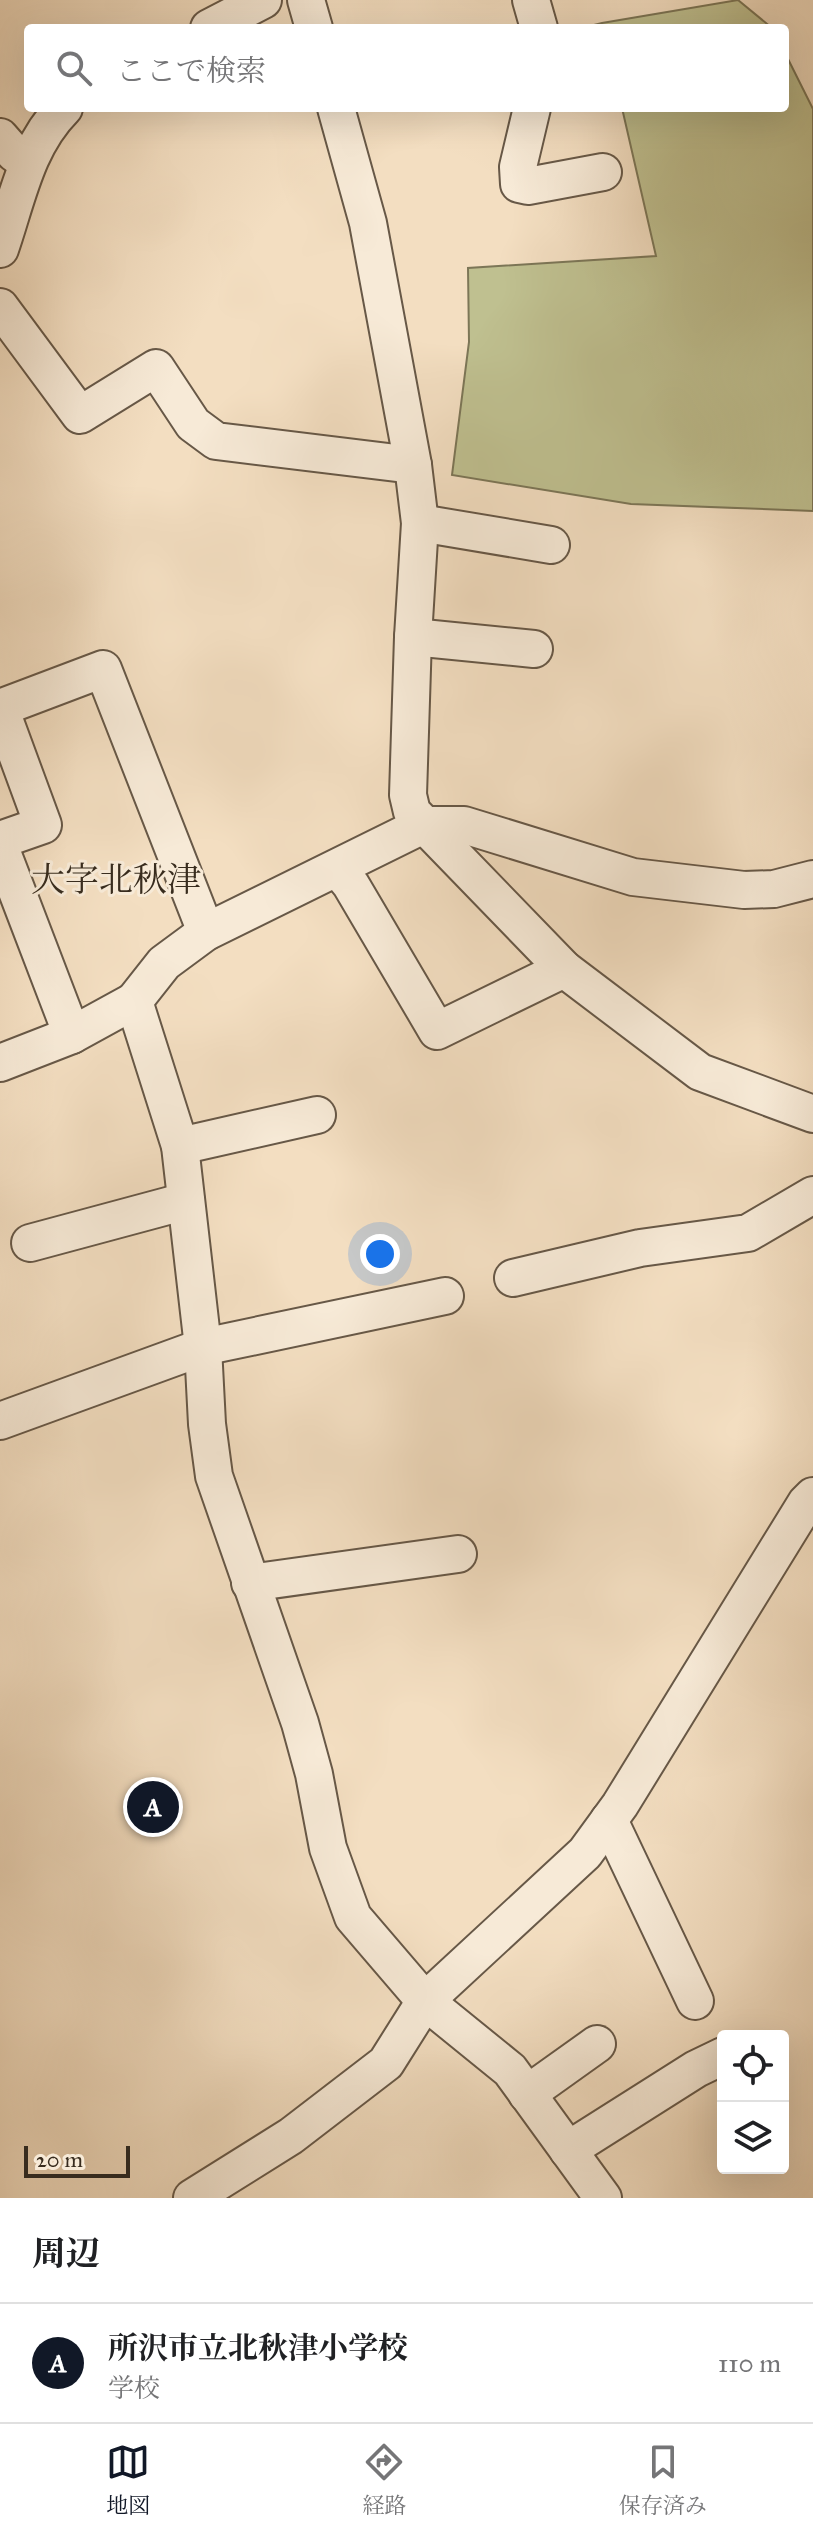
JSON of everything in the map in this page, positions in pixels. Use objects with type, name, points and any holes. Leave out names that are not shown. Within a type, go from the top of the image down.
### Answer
[{"type":"street","points":[[217,24],[263,0]]},
{"type":"street","points":[[306,0],[313,24]]},
{"type":"street","points":[[531,0],[538,24]]},
{"type":"street","points":[[0,249],[28,163],[51,121],[60,112]]},
{"type":"street","points":[[337,112],[368,223],[413,465],[420,523],[408,795],[412,812],[564,969],[700,1072],[813,1114]]},
{"type":"street","points":[[531,112],[518,167],[519,184],[528,186],[603,172]]},
{"type":"street","points":[[0,137],[28,163]]},
{"type":"street","points":[[0,307],[80,415],[156,368],[193,424],[216,441],[413,465]]},
{"type":"street","points":[[420,523],[551,545]]},
{"type":"street","points":[[413,637],[534,649]]},
{"type":"street","points":[[0,840],[43,825],[0,708],[103,669],[206,932]]},
{"type":"street","points":[[0,1063],[72,1035],[134,1001],[164,963],[206,932],[423,825],[464,825],[633,877],[744,890],[774,889],[813,879]]},
{"type":"street","points":[[0,847],[72,1035]]},
{"type":"street","points":[[338,869],[351,885],[437,1031],[564,969]]},
{"type":"street","points":[[134,1001],[180,1146],[214,1476],[300,1723],[314,1774],[328,1848],[353,1917],[425,2001],[510,2070],[603,2198]]},
{"type":"street","points":[[180,1146],[317,1115]]},
{"type":"street","points":[[513,1278],[640,1248],[748,1233],[813,1195]]},
{"type":"street","points":[[30,1243],[186,1201]]},
{"type":"street","points":[[0,1421],[203,1347],[445,1296]]},
{"type":"street","points":[[192,2198],[291,2136],[386,2063],[425,2001],[585,1853],[811,1506]]},
{"type":"street","points":[[250,1583],[458,1554]]},
{"type":"street","points":[[609,1820],[695,2001]]},
{"type":"street","points":[[527,2094],[597,2044]]},
{"type":"street","points":[[568,2150],[717,2059]]},
{"type":"green space","points":[[738,0],[767,24],[598,24]]},
{"type":"green space","points":[[789,61],[813,109],[813,511],[631,504],[452,475],[469,342],[468,268],[656,256],[623,112],[789,112]]},
{"type":"place","name":"所沢市立北秋津小学校","points":[[153,1807]]},
{"type":"district","name":"大字北秋津","points":[[116,879]]}]
